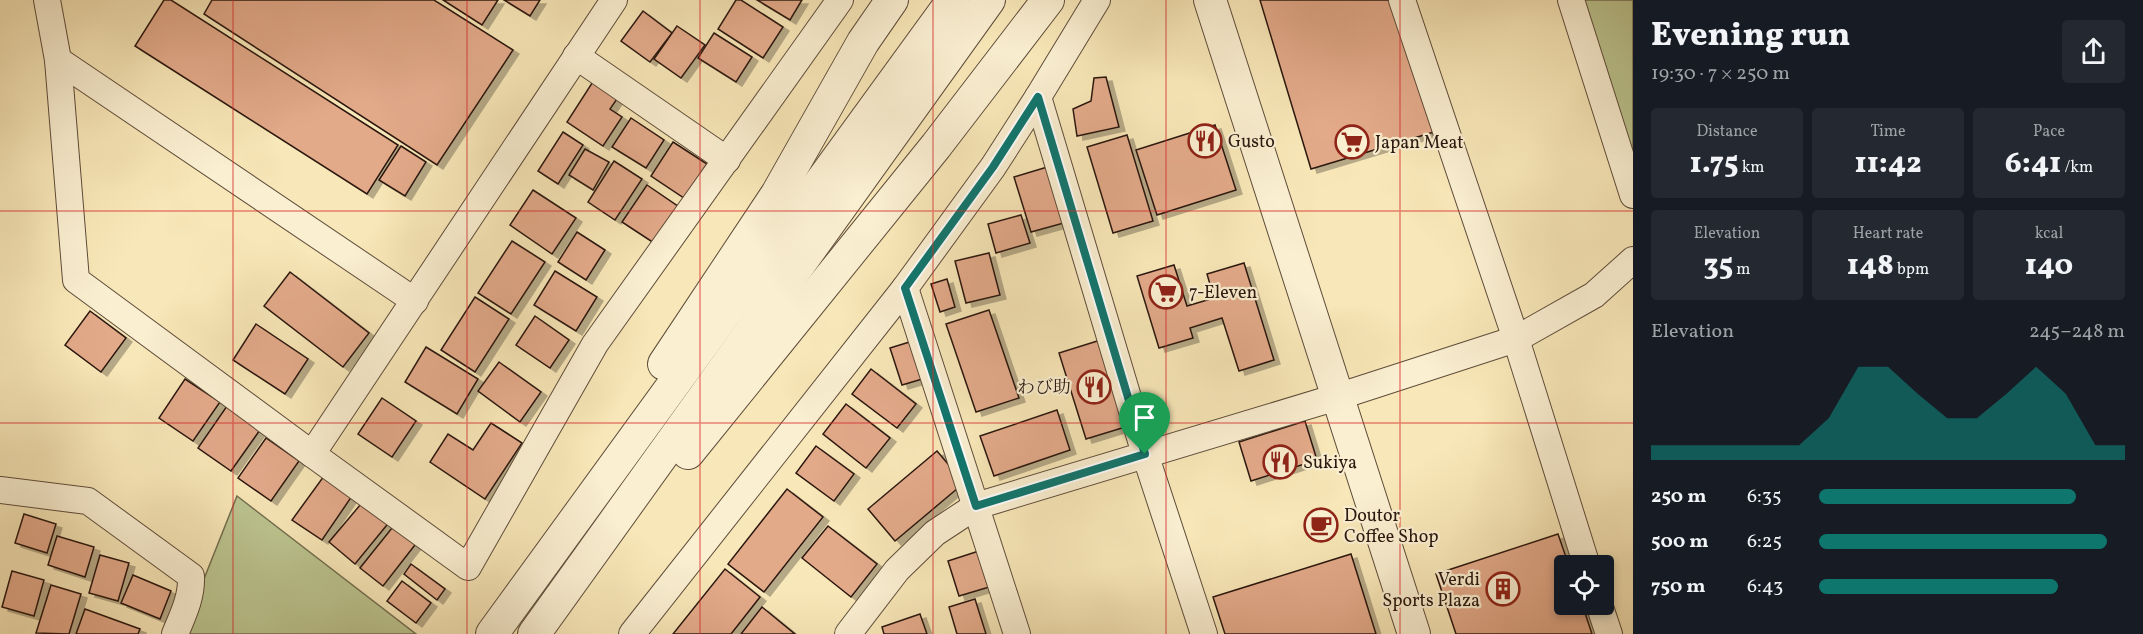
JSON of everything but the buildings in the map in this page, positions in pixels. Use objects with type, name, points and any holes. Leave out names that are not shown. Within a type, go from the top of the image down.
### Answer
[{"type":"street","points":[[47,0],[58,60],[76,280],[468,567],[596,344],[840,0]]},
{"type":"street","points":[[312,454],[614,0]]},
{"type":"street","points":[[574,520],[584,484],[777,194],[863,42],[892,0]]},
{"type":"street","points":[[492,634],[953,0]]},
{"type":"street","points":[[534,634],[989,0]]},
{"type":"street","points":[[608,532],[645,505],[804,312],[1048,0]]},
{"type":"street","points":[[632,634],[905,288],[993,167],[1096,0]]},
{"type":"street","points":[[1210,0],[1414,634]]},
{"type":"street","points":[[1402,0],[1516,339],[1584,555]]},
{"type":"street","points":[[1571,0],[1633,195]]},
{"type":"street","points":[[576,56],[727,160]]},
{"type":"street","points":[[58,60],[415,301]]},
{"type":"street","points":[[1038,97],[1145,454],[1204,634]]},
{"type":"street","points":[[848,634],[897,570],[935,533],[976,506],[1337,397],[1516,339],[1594,295],[1633,260]]},
{"type":"street","points":[[905,288],[1017,634]]},
{"type":"street","points":[[0,490],[88,501],[190,576],[191,587],[188,603],[175,634]]},
{"type":"street","points":[[1603,615],[1609,634]]},
{"type":"green space","points":[[1578,0],[1633,0],[1633,178]]},
{"type":"green space","points":[[237,496],[416,634],[182,634]]},
{"type":"place","name":"Gusto","points":[[1205,141]]},
{"type":"place","name":"Japan Meat","points":[[1352,142]]},
{"type":"place","name":"7-Eleven","points":[[1166,292]]},
{"type":"place","name":"わび助","points":[[1094,387]]},
{"type":"place","name":"Sukiya","points":[[1280,462]]},
{"type":"place","name":"Doutor Coffee Shop","points":[[1321,525]]},
{"type":"place","name":"Verdi Sports Plaza","points":[[1503,589]]},
{"type":"route","points":[[1038,97],[1145,454],[976,506],[905,288],[993,167],[1038,97]]}]
